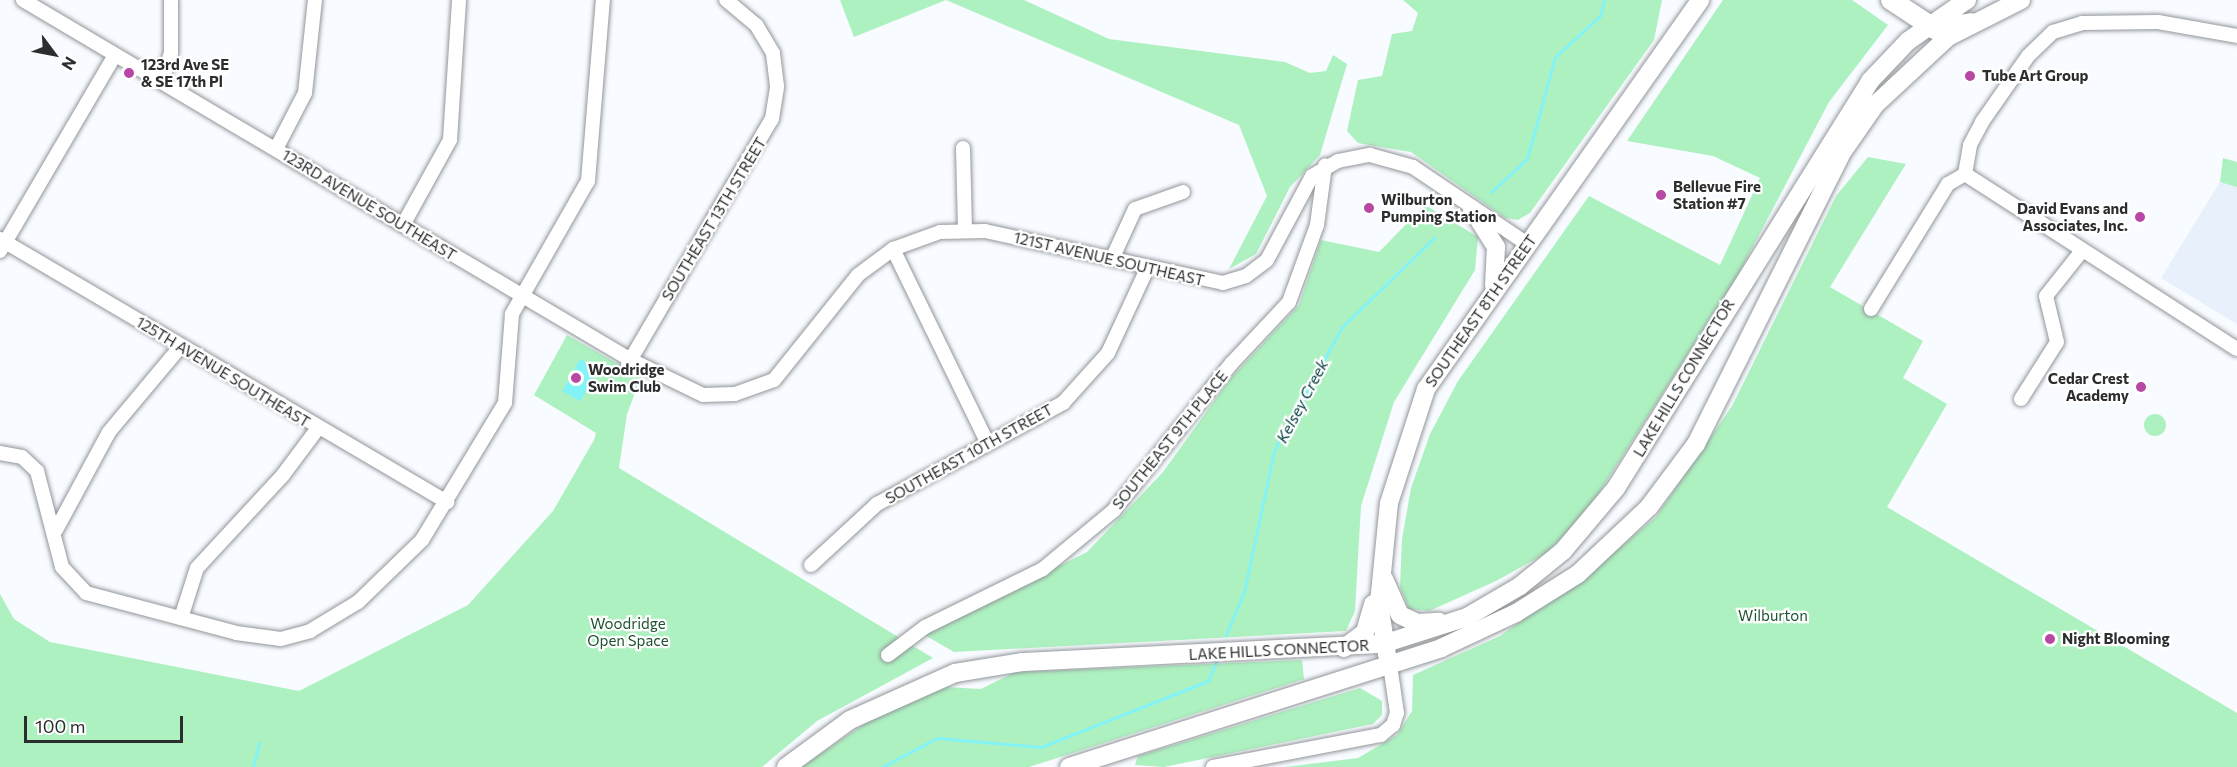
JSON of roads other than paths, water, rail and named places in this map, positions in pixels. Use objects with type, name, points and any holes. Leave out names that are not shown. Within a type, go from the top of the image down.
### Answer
[{"type":"highway","points":[[1891,0],[1921,22],[1948,30],[1972,23]]},
{"type":"main road","name":"SOUTHEAST 8TH STREET","points":[[1390,665],[1383,644],[1379,616],[1389,503],[1409,431],[1426,390],[1700,0]]},
{"type":"main road","name":"LAKE HILLS CONNECTOR","points":[[786,767],[870,709],[978,668],[1343,649],[1383,644],[1453,622],[1543,568],[1600,511],[1856,98],[1921,22],[1966,0]]},
{"type":"main road","name":"LAKE HILLS CONNECTOR","points":[[1069,767],[1390,665],[1465,638],[1536,602],[1578,574],[1649,507],[1717,407],[1862,121],[1916,62],[1972,23],[2021,0]]},
{"type":"main road","points":[[1472,208],[1496,247],[1493,292]]},
{"type":"main road","points":[[1382,570],[1389,597],[1401,615],[1417,623],[1453,622]]},
{"type":"main road","points":[[1343,649],[1365,632],[1382,570]]},
{"type":"street","name":"123RD AVENUE SOUTHEAST","points":[[23,0],[523,296],[629,362],[687,391],[721,396],[749,391],[785,372],[858,275],[893,249]]},
{"type":"street","points":[[162,82],[171,53],[171,0]]},
{"type":"street","points":[[276,149],[305,93],[315,0]]},
{"type":"street","points":[[403,225],[450,141],[459,0]]},
{"type":"street","points":[[0,453],[22,457],[37,471],[56,530],[62,567],[77,588],[181,618],[280,639],[310,631],[358,602],[396,570],[447,502],[505,403],[510,325],[523,296],[588,181],[603,0]]},
{"type":"street","name":"SOUTHEAST 13TH STREET","points":[[629,362],[763,141],[776,102],[776,67],[756,25],[726,0]]},
{"type":"street","points":[[1871,309],[1948,184],[1965,174],[1970,145],[1982,122],[2028,56],[2053,32],[2082,23],[2158,22],[2237,36]]},
{"type":"street","points":[[2,244],[115,55]]},
{"type":"street","points":[[963,148],[965,229]]},
{"type":"street","points":[[1325,166],[1370,155],[1399,160],[1527,244]]},
{"type":"street","name":"121ST AVENUE SOUTHEAST","points":[[893,249],[965,229],[1215,283],[1246,276],[1275,250],[1305,185],[1325,166]]},
{"type":"street","name":"SOUTHEAST 9TH PLACE","points":[[888,655],[925,627],[1043,569],[1114,510],[1231,364],[1289,302],[1317,225],[1325,166]]},
{"type":"street","points":[[1965,174],[2081,252],[2237,349]]},
{"type":"street","points":[[1112,259],[1135,209],[1184,192]]},
{"type":"street","name":"125TH AVENUE SOUTHEAST","points":[[2,244],[447,502]]},
{"type":"street","points":[[893,249],[909,276],[987,442]]},
{"type":"street","points":[[2021,399],[2057,342],[2045,304],[2049,289],[2081,252]]},
{"type":"street","name":"SOUTHEAST 10TH STREET","points":[[812,565],[877,504],[987,442],[1063,403],[1088,379],[1121,331],[1147,269]]},
{"type":"street","points":[[56,530],[109,432],[181,346]]},
{"type":"street","points":[[181,618],[197,568],[283,475],[318,428]]},
{"type":"street","points":[[1214,767],[1381,735],[1393,725],[1397,713],[1390,665]]},
{"type":"water","points":[[580,359],[598,369],[580,402],[562,391]]},
{"type":"waterway","name":"Kelsey Creek","points":[[1491,192],[1527,159],[1555,57],[1600,16],[1604,0]]},
{"type":"waterway","name":"Kelsey Creek","points":[[1226,635],[1244,592],[1274,451],[1342,327],[1434,238]]},
{"type":"waterway","name":"Kelsey Creek","points":[[882,767],[937,738],[1041,747],[1208,681],[1216,662]]},
{"type":"waterway","points":[[253,767],[259,743]]},
{"type":"place","name":"123rd Ave SE & SE 17th Pl","points":[[129,73]]},
{"type":"place","name":"Tube Art Group","points":[[1970,76]]},
{"type":"place","name":"Bellevue Fire Station #7","points":[[1661,195]]},
{"type":"place","name":"Wilburton Pumping Station","points":[[1369,208]]},
{"type":"place","name":"David Evans and Associates, Inc.","points":[[2140,217]]},
{"type":"place","name":"Woodridge Swim Club","points":[[576,378]]},
{"type":"place","name":"Cedar Crest Academy","points":[[2141,387]]},
{"type":"place","name":"Night Blooming","points":[[2050,639]]},
{"type":"park label","name":"Wilburton","points":[[1773,616]]},
{"type":"park label","name":"Woodridge Open Space","points":[[628,632]]}]
